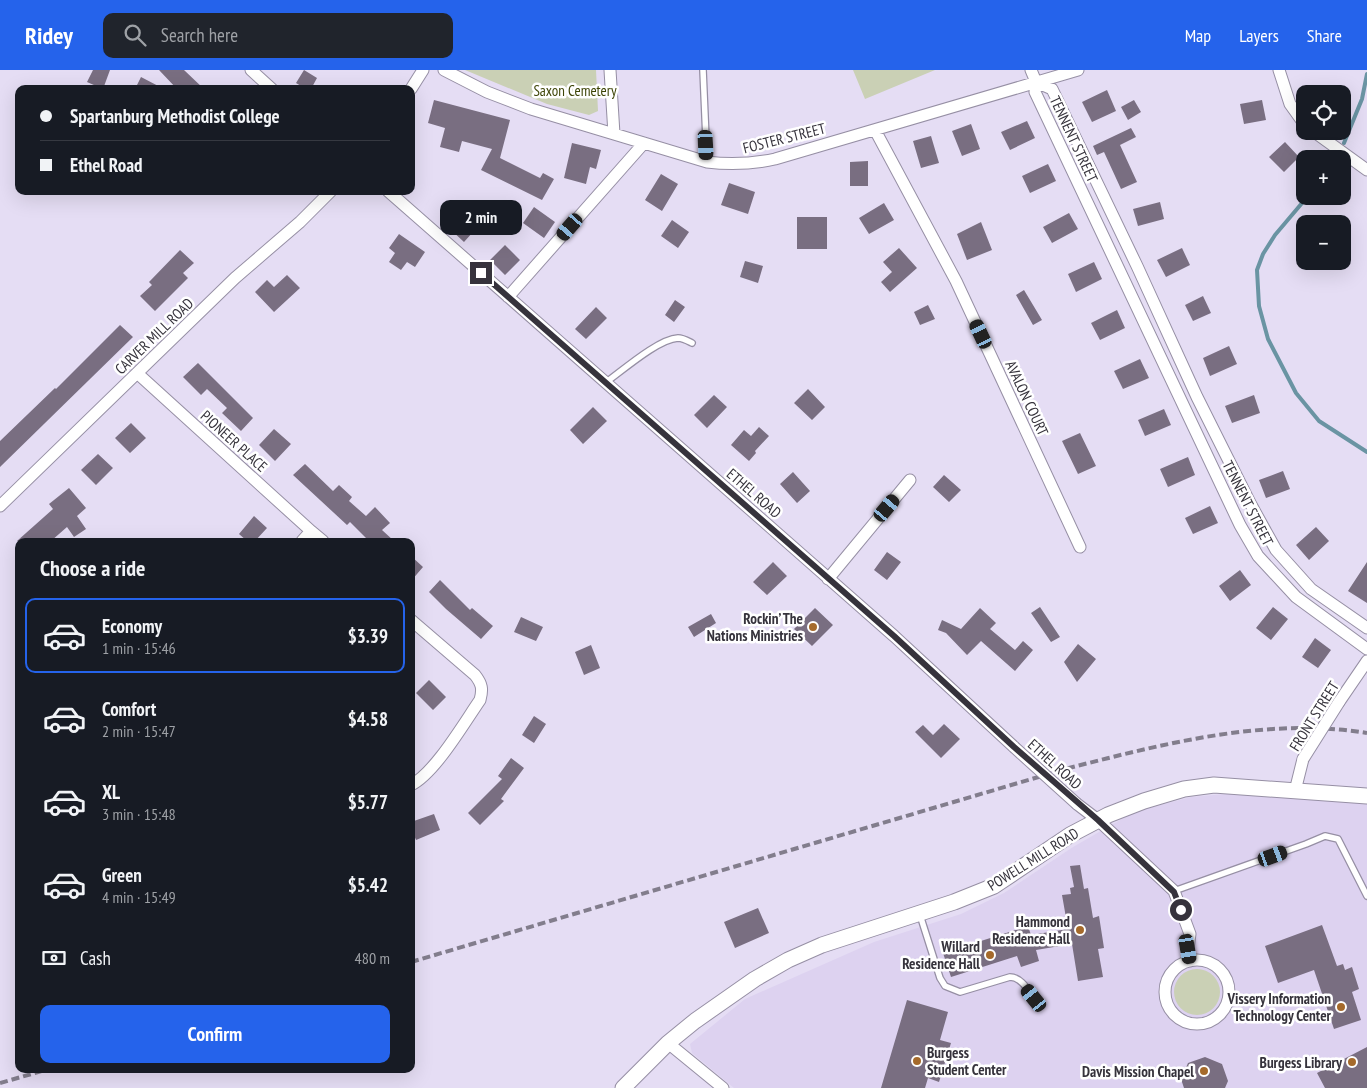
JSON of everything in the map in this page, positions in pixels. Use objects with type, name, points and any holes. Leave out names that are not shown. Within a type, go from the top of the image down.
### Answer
[{"type":"street","points":[[251,70],[268,85]]},
{"type":"street","points":[[414,85],[423,70]]},
{"type":"street","name":"FOSTER STREET","points":[[444,70],[509,101],[707,162],[730,165],[753,164],[775,159],[1078,70]]},
{"type":"street","points":[[610,70],[614,134]]},
{"type":"street","points":[[1031,70],[1036,82]]},
{"type":"street","points":[[1279,70],[1290,104],[1296,112]]},
{"type":"street","name":"TENNENT STREET","points":[[1367,628],[1311,589],[1276,550],[1250,503],[1197,397],[1137,266],[1052,89],[1036,82],[1035,92],[1244,533],[1258,556],[1296,597],[1367,649]]},
{"type":"street","name":"AVALON COURT","points":[[875,130],[956,281],[1080,547]]},
{"type":"street","points":[[1325,140],[1367,170]]},
{"type":"street","points":[[508,297],[644,143]]},
{"type":"street","name":"CARVER MILL ROAD","points":[[0,506],[235,278],[300,222],[327,195]]},
{"type":"street","name":"ETHEL ROAD","points":[[393,195],[894,636],[1077,804],[1098,820],[1174,892]]},
{"type":"street","name":"PIONEER PLACE","points":[[137,374],[320,538]]},
{"type":"street","points":[[828,579],[910,480]]},
{"type":"street","points":[[304,538],[311,530]]},
{"type":"street","points":[[415,623],[475,675],[481,682],[483,691],[480,700],[431,770],[415,782]]},
{"type":"street","name":"FRONT STREET","points":[[1295,791],[1303,760],[1367,661]]},
{"type":"street","name":"POWELL MILL ROAD","points":[[624,1088],[668,1043],[695,1021],[755,979],[788,960],[822,945],[954,902],[994,886],[1070,835],[1098,820],[1144,801],[1184,789],[1214,785],[1367,796]]},
{"type":"street","points":[[1174,892],[1190,934],[1188,949],[1190,961]]},
{"type":"street","points":[[1190,961],[1203,961],[1214,965],[1224,974],[1228,986],[1229,998],[1224,1010],[1215,1019],[1204,1024],[1191,1024],[1180,1019],[1171,1011],[1166,999],[1166,987],[1170,975],[1179,966],[1190,961]]},
{"type":"street","points":[[668,1043],[723,1088]]},
{"type":"lane","points":[[703,70],[707,162]]},
{"type":"lane","points":[[605,383],[658,345],[676,338],[683,338],[692,342]]},
{"type":"lane","points":[[1174,892],[1325,836],[1338,839],[1367,896]]},
{"type":"lane","points":[[920,913],[944,986],[960,992],[1016,978],[1023,983],[1034,998]]},
{"type":"shaded area","points":[[1237,793],[1367,803],[1367,1088],[734,1088],[692,1053],[690,1044],[745,999],[874,942],[961,914],[1004,893],[1073,847],[1134,812],[1191,797]]},
{"type":"green space","name":"Saxon Cemetery","points":[[465,70],[596,70],[598,111],[589,115],[547,104]]},
{"type":"green space","points":[[853,70],[935,70],[865,99]]},
{"type":"green space","points":[[1197,969],[1210,973],[1216,979],[1220,992],[1216,1005],[1210,1011],[1197,1015],[1184,1011],[1178,1005],[1174,992],[1178,979],[1184,973]]},
{"type":"building","points":[[93,70],[110,70],[104,85],[94,85],[87,82]]},
{"type":"building","points":[[159,70],[184,70],[200,85],[173,85]]},
{"type":"building","points":[[304,70],[317,78],[313,85],[299,85],[296,83]]},
{"type":"building","points":[[141,77],[156,85],[137,85]]},
{"type":"building","points":[[1107,90],[1116,111],[1092,122],[1082,102]]},
{"type":"building","points":[[434,100],[510,120],[500,158],[540,178],[543,173],[554,179],[542,200],[481,170],[492,149],[462,141],[459,152],[440,147],[445,128],[428,123]]},
{"type":"building","points":[[1134,100],[1141,112],[1128,120],[1121,107]]},
{"type":"building","points":[[1262,100],[1266,120],[1244,124],[1240,104]]},
{"type":"building","points":[[1027,121],[1035,138],[1010,150],[1001,132]]},
{"type":"building","points":[[971,124],[980,149],[962,156],[952,131]]},
{"type":"building","points":[[1131,128],[1136,137],[1120,145],[1137,182],[1121,189],[1104,152],[1097,155],[1093,146]]},
{"type":"building","points":[[931,136],[939,163],[921,168],[913,141]]},
{"type":"building","points":[[1285,142],[1296,154],[1296,160],[1284,172],[1269,157]]},
{"type":"building","points":[[572,143],[601,150],[596,169],[590,167],[586,184],[564,178]]},
{"type":"building","points":[[868,161],[868,186],[850,186],[850,162]]},
{"type":"building","points":[[1048,164],[1056,181],[1030,193],[1022,176]]},
{"type":"building","points":[[661,174],[678,184],[662,211],[645,200]]},
{"type":"building","points":[[729,183],[755,192],[748,214],[721,205]]},
{"type":"building","points":[[1160,202],[1164,219],[1138,226],[1133,209]]},
{"type":"building","points":[[884,203],[894,220],[869,234],[859,218]]},
{"type":"building","points":[[534,207],[555,222],[544,238],[523,223]]},
{"type":"building","points":[[468,209],[482,222],[464,242],[450,229]]},
{"type":"building","points":[[1069,213],[1078,229],[1052,243],[1043,227]]},
{"type":"building","points":[[797,217],[827,217],[827,249],[797,249]]},
{"type":"building","points":[[672,220],[689,232],[678,248],[661,236]]},
{"type":"building","points":[[981,222],[992,250],[967,260],[957,234]]},
{"type":"building","points":[[399,234],[425,252],[415,267],[407,262],[401,270],[389,262],[395,253],[389,248]]},
{"type":"building","points":[[505,245],[520,260],[505,275],[490,260]]},
{"type":"building","points":[[899,248],[917,268],[890,292],[881,282],[892,272],[883,262]]},
{"type":"building","points":[[1182,248],[1190,265],[1166,277],[1157,260]]},
{"type":"building","points":[[180,250],[194,263],[183,273],[188,278],[155,311],[140,296],[152,285],[149,282]]},
{"type":"building","points":[[745,261],[763,266],[758,283],[740,277]]},
{"type":"building","points":[[1094,262],[1102,279],[1076,292],[1068,274]]},
{"type":"building","points":[[287,275],[300,288],[274,312],[255,292],[267,280],[274,287]]},
{"type":"building","points":[[1024,290],[1042,320],[1033,325],[1016,295]]},
{"type":"building","points":[[1203,296],[1211,313],[1193,321],[1185,305]]},
{"type":"building","points":[[675,300],[685,307],[674,322],[665,315]]},
{"type":"building","points":[[928,305],[935,319],[920,325],[914,312]]},
{"type":"building","points":[[596,307],[607,318],[586,339],[575,329]]},
{"type":"building","points":[[1117,310],[1125,328],[1100,340],[1091,323]]},
{"type":"building","points":[[120,325],[133,337],[0,467],[0,441],[56,389]]},
{"type":"building","points":[[1229,346],[1237,364],[1210,376],[1203,358]]},
{"type":"building","points":[[1140,359],[1149,378],[1123,389],[1114,371]]},
{"type":"building","points":[[198,363],[253,418],[241,431],[222,413],[227,408],[207,389],[201,395],[183,377]]},
{"type":"building","points":[[808,389],[825,407],[812,420],[794,403]]},
{"type":"building","points":[[714,395],[727,407],[707,428],[694,415]]},
{"type":"building","points":[[1254,395],[1260,413],[1232,423],[1225,406]]},
{"type":"building","points":[[593,407],[607,421],[583,444],[570,430]]},
{"type":"building","points":[[1164,409],[1171,425],[1145,436],[1138,420]]},
{"type":"building","points":[[131,423],[146,438],[130,453],[115,438]]},
{"type":"building","points":[[759,427],[769,436],[755,451],[756,453],[749,461],[731,445],[744,430],[751,436]]},
{"type":"building","points":[[274,429],[291,444],[275,461],[259,445]]},
{"type":"building","points":[[1080,433],[1096,466],[1078,474],[1062,441]]},
{"type":"building","points":[[98,454],[113,468],[96,485],[81,470]]},
{"type":"building","points":[[1188,457],[1195,475],[1168,487],[1160,469]]},
{"type":"building","points":[[305,464],[333,491],[339,485],[352,497],[349,501],[366,516],[375,507],[390,523],[382,530],[391,538],[366,538],[350,522],[347,525],[293,475]]},
{"type":"building","points":[[1283,471],[1290,489],[1266,498],[1259,480]]},
{"type":"building","points":[[793,472],[810,491],[797,503],[780,484]]},
{"type":"building","points":[[944,475],[961,490],[949,502],[933,487]]},
{"type":"building","points":[[69,488],[86,508],[77,516],[86,529],[74,537],[67,527],[54,538],[20,538],[53,509],[49,504]]},
{"type":"building","points":[[1210,506],[1218,523],[1193,534],[1185,518]]},
{"type":"building","points":[[254,516],[267,528],[258,538],[244,538],[239,534]]},
{"type":"building","points":[[1316,527],[1329,541],[1309,560],[1296,545]]},
{"type":"building","points":[[887,552],[901,562],[887,580],[874,570]]},
{"type":"building","points":[[415,560],[423,567],[415,576]]},
{"type":"building","points":[[773,562],[787,576],[767,595],[753,582]]},
{"type":"building","points":[[1367,562],[1367,603],[1348,591]]},
{"type":"building","points":[[1240,570],[1251,585],[1230,601],[1219,586]]},
{"type":"building","points":[[440,580],[470,610],[472,608],[493,626],[481,639],[429,592]]},
{"type":"building","points":[[1040,607],[1060,637],[1051,642],[1031,613]]},
{"type":"building","points":[[1273,607],[1288,619],[1271,640],[1256,628]]},
{"type":"building","name":"Rockin’ The Nations Ministries","points":[[815,608],[833,625],[812,646],[794,629]]},
{"type":"building","points":[[980,608],[996,623],[990,629],[1015,650],[1023,641],[1033,650],[1015,671],[981,641],[967,655],[946,633],[938,630],[942,620],[961,629]]},
{"type":"building","points":[[711,614],[716,623],[694,637],[688,627]]},
{"type":"building","points":[[521,617],[543,627],[536,641],[514,632]]},
{"type":"building","points":[[1315,638],[1331,650],[1318,668],[1302,657]]},
{"type":"building","points":[[1078,644],[1096,659],[1077,682],[1064,662]]},
{"type":"building","points":[[591,645],[600,668],[584,675],[575,652]]},
{"type":"building","points":[[429,680],[446,697],[433,710],[416,693]]},
{"type":"building","points":[[534,716],[546,724],[534,743],[522,735]]},
{"type":"building","points":[[944,724],[960,739],[941,758],[915,732],[923,725],[933,735]]},
{"type":"building","points":[[511,758],[524,768],[501,799],[504,801],[480,825],[468,813],[502,779],[498,776]]},
{"type":"building","points":[[434,814],[440,830],[416,840],[415,821]]},
{"type":"building","points":[[1080,865],[1084,889],[1088,888],[1093,918],[1099,916],[1104,948],[1098,949],[1103,977],[1078,981],[1072,944],[1036,950],[1039,961],[1021,967],[1017,956],[951,977],[943,953],[1028,926],[1031,935],[1068,929],[1062,895],[1071,894],[1070,888],[1074,887],[1070,866]]},
{"type":"building","points":[[758,908],[769,933],[735,948],[724,922]]},
{"type":"building","points":[[1322,925],[1337,966],[1343,964],[1345,970],[1352,967],[1359,989],[1352,992],[1361,1020],[1334,1029],[1314,970],[1278,983],[1265,946]]},
{"type":"building","name":"Burgess Student Center","points":[[907,1000],[948,1012],[940,1040],[951,1043],[939,1082],[928,1078],[925,1088],[881,1088]]},
{"type":"building","name":"Burgess Library","points":[[1367,1047],[1367,1088],[1325,1088],[1317,1073]]},
{"type":"building","name":"Davis Mission Chapel","points":[[1205,1057],[1222,1064],[1228,1081],[1225,1088],[1184,1088],[1181,1079],[1188,1063]]},
{"type":"waterway","points":[[1344,143],[1362,99],[1367,74]]},
{"type":"waterway","points":[[1300,205],[1275,235],[1263,254],[1257,270],[1259,306],[1268,339],[1296,393],[1319,421],[1367,452]]},
{"type":"railway","points":[[415,961],[1069,768],[1143,750],[1217,735],[1254,730],[1292,728],[1367,733]]},
{"type":"railway","points":[[0,1083],[35,1073]]},
{"type":"place","name":"Rockin’ The Nations Ministries","points":[[813,627]]},
{"type":"place","name":"Hammond Residence Hall","points":[[1080,930]]},
{"type":"place","name":"Willard Residence Hall","points":[[990,955]]},
{"type":"place","name":"Vissery Information Technology Center","points":[[1341,1007]]},
{"type":"place","name":"Burgess Student Center","points":[[917,1061]]},
{"type":"place","name":"Burgess Library","points":[[1352,1062]]},
{"type":"place","name":"Davis Mission Chapel","points":[[1204,1071]]},
{"type":"route","points":[[481,273],[894,636],[1077,804],[1098,820],[1174,892],[1181,910]]}]
